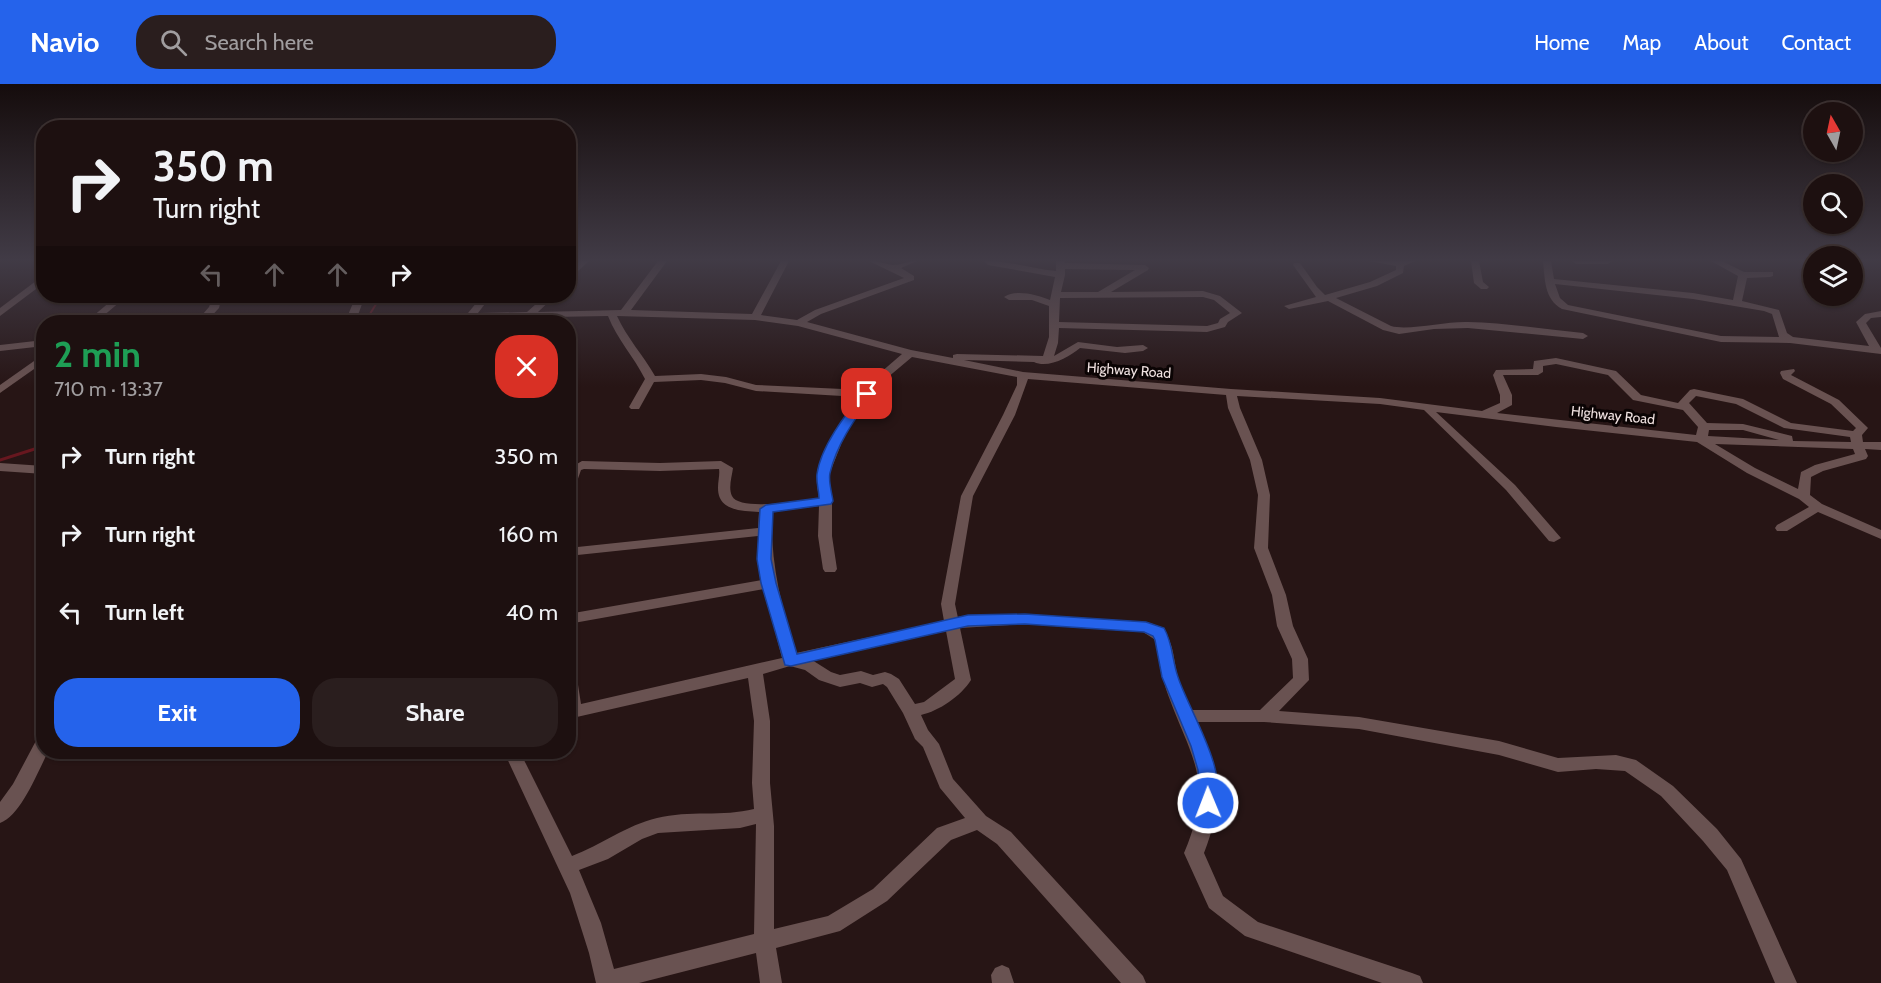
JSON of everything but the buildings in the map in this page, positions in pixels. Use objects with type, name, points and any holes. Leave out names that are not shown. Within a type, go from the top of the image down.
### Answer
[{"type":"street","points":[[0,313],[13,303]]},
{"type":"street","points":[[99,315],[114,303]]},
{"type":"street","points":[[472,315],[481,303]]},
{"type":"street","points":[[530,314],[542,303]]},
{"type":"street","points":[[624,313],[632,303]]},
{"type":"street","points":[[755,317],[763,303]]},
{"type":"street","points":[[799,323],[818,312],[843,303]]},
{"type":"street","points":[[1046,360],[1050,354],[1056,303]]},
{"type":"street","points":[[1054,325],[1210,328],[1221,325],[1223,321],[1237,313],[1222,303]]},
{"type":"street","points":[[1289,306],[1306,303]]},
{"type":"street","points":[[1335,303],[1399,332],[1445,325],[1468,325],[1583,336]]},
{"type":"street","points":[[1559,303],[1565,307],[1721,339],[1790,340],[1878,350]]},
{"type":"street","points":[[1737,303],[1776,312],[1782,334],[1790,340]]},
{"type":"street","points":[[611,313],[621,336],[639,357],[651,379]]},
{"type":"street","name":"Highway Road","points":[[525,315],[624,313],[755,317],[799,323],[937,359],[1006,373],[1053,379],[1380,401],[1484,414],[1703,433],[1802,446],[1857,441],[1881,446]]},
{"type":"street","points":[[1878,350],[1871,338],[1863,331],[1861,322],[1868,316],[1881,315]]},
{"type":"street","points":[[0,348],[36,344]]},
{"type":"street","points":[[1006,373],[1062,357],[1078,345],[1096,345],[1121,352],[1143,348]]},
{"type":"street","points":[[830,568],[825,536],[826,501],[823,475],[836,442],[849,418],[877,381],[910,353]]},
{"type":"street","points":[[937,359],[1024,357],[1046,360]]},
{"type":"street","points":[[1046,360],[1053,379]]},
{"type":"street","points":[[1484,414],[1506,405],[1506,395],[1498,375],[1500,372],[1538,372],[1538,363],[1544,361],[1556,361],[1612,373],[1637,398],[1686,407]]},
{"type":"street","points":[[0,390],[36,363]]},
{"type":"street","points":[[1790,371],[1785,373],[1787,377],[1834,402],[1862,428],[1857,441],[1862,456],[1819,468],[1805,475],[1804,496]]},
{"type":"street","points":[[911,711],[929,707],[963,680],[948,604],[967,496],[1009,415],[1022,385],[1023,375]]},
{"type":"street","points":[[651,379],[701,377],[726,380],[756,388],[867,394]]},
{"type":"street","points":[[635,407],[651,379]]},
{"type":"street","points":[[1231,392],[1234,408],[1256,460],[1264,495],[1261,548],[1279,595],[1285,626],[1300,659],[1301,680],[1263,716]]},
{"type":"street","points":[[1857,441],[1823,429],[1788,426],[1739,401],[1699,393],[1691,394],[1683,403],[1703,433],[1737,464],[1804,496],[1816,507],[1881,535]]},
{"type":"street","points":[[1429,407],[1430,412],[1469,446],[1535,513],[1554,538]]},
{"type":"street","points":[[1788,426],[1790,439]]},
{"type":"street","points":[[1703,433],[1743,428],[1790,439],[1802,446]]},
{"type":"street","points":[[576,468],[582,465],[660,467],[721,465],[727,468],[725,487],[729,502],[737,506],[766,509],[826,501]]},
{"type":"street","points":[[0,468],[36,470]]},
{"type":"street","points":[[1782,528],[1816,507]]},
{"type":"street","points":[[766,509],[764,559],[768,583],[791,661]]},
{"type":"street","points":[[576,551],[764,531]]},
{"type":"street","points":[[576,618],[768,583]]},
{"type":"street","points":[[576,711],[968,621],[1025,619],[1146,627],[1158,632],[1163,640],[1170,677],[1207,770],[1208,816],[1205,831],[1194,853],[1216,902],[1252,929],[1412,983]]},
{"type":"street","points":[[791,661],[810,665],[825,676],[840,681],[861,676],[872,681],[885,678],[893,683],[911,711],[921,734],[930,744],[946,783],[979,821],[1004,838],[1135,983]]},
{"type":"street","points":[[755,671],[762,721],[764,941],[771,983]]},
{"type":"street","points":[[1186,716],[1263,716],[1359,723],[1499,748],[1558,765],[1616,762],[1630,765],[1667,791],[1710,835],[1734,865],[1786,983]]},
{"type":"street","points":[[0,815],[10,804],[36,758]]},
{"type":"street","points":[[515,759],[567,866],[596,938],[607,982],[814,930],[848,916],[880,895],[944,834],[979,821]]},
{"type":"street","points":[[567,866],[601,853],[635,833],[658,825],[740,820],[764,814]]},
{"type":"waterway","points":[[369,315],[377,303]]},
{"type":"waterway","points":[[0,460],[36,449]]},
{"type":"route","points":[[867,394],[849,418],[836,442],[823,475],[826,501],[766,509],[764,559],[768,583],[791,661],[817,653],[939,629],[968,621],[1025,619],[1146,627],[1158,632],[1163,640],[1170,677],[1200,746],[1207,770],[1208,803]]}]
